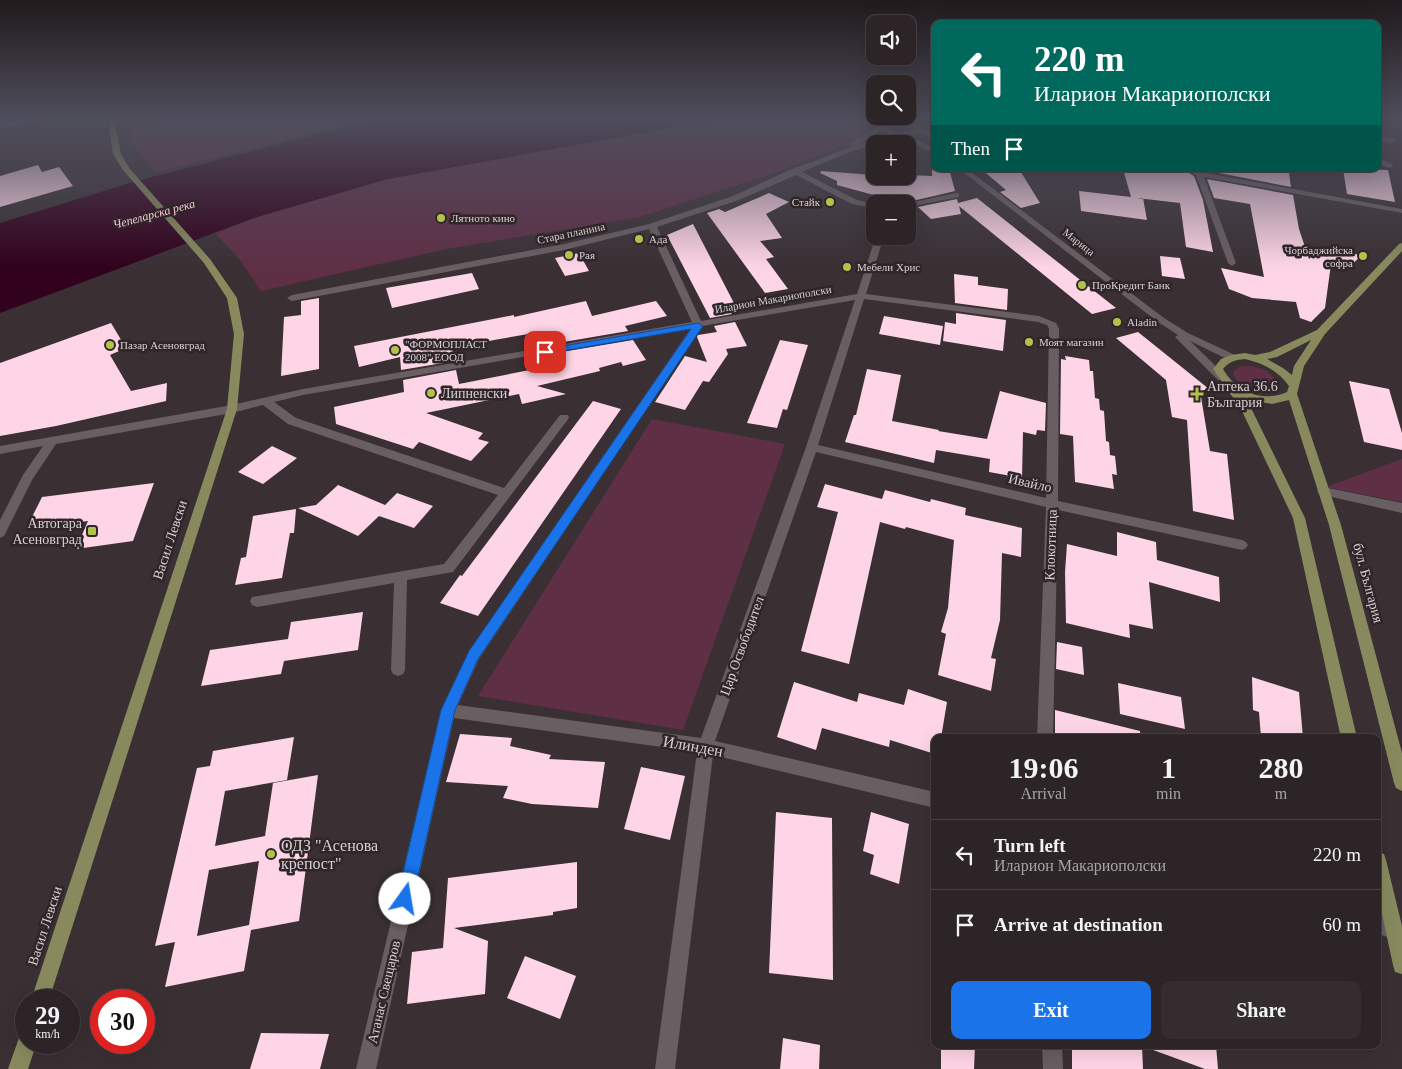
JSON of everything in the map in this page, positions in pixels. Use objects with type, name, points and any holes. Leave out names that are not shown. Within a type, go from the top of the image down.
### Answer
[{"type":"main road","name":"Васил Левски","points":[[44,989],[232,409],[239,334],[232,298],[217,274],[127,169]]},
{"type":"main road","points":[[1226,383],[1258,399],[1278,400],[1293,390],[1299,366],[1321,332],[1400,249]]},
{"type":"main road","points":[[1321,332],[1274,355],[1254,358],[1231,358],[1222,362],[1218,369],[1226,383],[1246,408],[1299,518],[1348,734]]},
{"type":"main road","points":[[1254,358],[1280,369],[1290,377],[1293,390]]},
{"type":"main road","name":"бул. България","points":[[1293,390],[1335,525],[1402,783]]},
{"type":"main road","points":[[1381,886],[1386,928],[1402,965]]},
{"type":"main road","points":[[18,1069],[22,1054]]},
{"type":"street","name":"Стара планина","points":[[292,298],[564,246],[652,226],[736,198],[800,169]]},
{"type":"street","points":[[795,171],[855,202],[866,204]]},
{"type":"street","name":"Марица","points":[[967,172],[1161,320]]},
{"type":"street","points":[[1195,172],[1199,174],[1216,173],[1402,210]]},
{"type":"street","points":[[1199,174],[1232,263]]},
{"type":"street","points":[[916,203],[956,194]]},
{"type":"street","points":[[652,226],[698,326]]},
{"type":"street","name":"Цар Освободител","points":[[665,1069],[706,746],[812,447],[877,245]]},
{"type":"street","name":"Иларион Макариополски","points":[[0,450],[232,409],[353,384],[698,326],[860,296],[1039,319],[1051,323]]},
{"type":"street","points":[[1161,320],[1185,335],[1231,358]]},
{"type":"street","points":[[1161,320],[1226,383]]},
{"type":"street","name":"Клокотница","points":[[1045,734],[1052,504],[1054,329],[1051,323]]},
{"type":"street","name":"Атанас Свещаров","points":[[366,1069],[448,710],[474,655],[698,326]]},
{"type":"street","points":[[265,401],[292,421],[506,493]]},
{"type":"street","points":[[258,601],[448,568],[564,418]]},
{"type":"street","points":[[0,533],[27,478],[53,440]]},
{"type":"street","name":"Ивайло","points":[[812,447],[1052,504],[1242,545]]},
{"type":"street","points":[[1323,491],[1402,508]]},
{"type":"street","points":[[398,670],[402,576]]},
{"type":"street","name":"Илинден","points":[[448,710],[706,746],[931,799]]},
{"type":"street","points":[[1052,1049],[1053,1069]]},
{"type":"shaded area","points":[[153,169],[169,169],[156,172]]},
{"type":"shaded area","points":[[444,169],[784,169],[640,217],[446,249],[261,291],[240,260],[215,233],[257,217],[388,179]]},
{"type":"shaded area","points":[[1249,366],[1264,369],[1278,381],[1277,389],[1265,392],[1252,390],[1240,384],[1233,374],[1235,369]]},
{"type":"shaded area","points":[[652,419],[785,444],[683,730],[478,696]]},
{"type":"shaded area","points":[[1402,459],[1402,502],[1326,487]]},
{"type":"water","name":"Чепеларска река","points":[[183,169],[444,169],[388,179],[257,217],[0,313],[0,223],[136,181]]},
{"type":"building","points":[[25,169],[40,169],[42,172],[60,169],[73,186],[0,207],[0,176]]},
{"type":"building","points":[[1381,170],[1388,170],[1395,202],[1347,194],[1343,172],[1381,172]]},
{"type":"building","points":[[821,171],[866,174],[866,185],[916,185],[916,175],[932,176],[932,172],[950,172],[955,191],[916,200],[916,195],[874,195],[837,185],[837,181],[820,173]]},
{"type":"building","points":[[985,172],[1021,172],[1040,203],[1021,208],[1000,192],[1006,190]]},
{"type":"building","points":[[1124,172],[1187,172],[1194,176],[1203,200],[1213,252],[1186,247],[1180,203],[1143,199],[1147,220],[1081,211],[1079,191],[1131,197]]},
{"type":"building","points":[[1214,172],[1289,173],[1291,187]]},
{"type":"building","points":[[1207,179],[1293,195],[1299,229],[1309,259],[1321,248],[1332,252],[1338,247],[1361,256],[1346,270],[1331,264],[1325,308],[1311,322],[1300,318],[1296,302],[1252,298],[1229,289],[1221,268],[1264,277],[1250,204],[1214,198]]},
{"type":"building","points":[[769,193],[789,202],[766,214],[782,238],[760,241],[774,257],[766,259],[788,289],[765,293],[707,213],[719,209],[725,212]]},
{"type":"building","points":[[977,198],[1116,308],[1092,314],[959,206],[961,214],[931,219],[918,207],[957,199],[958,203]]},
{"type":"building","points":[[693,224],[736,307],[729,309],[732,314],[710,318],[667,235]]},
{"type":"building","points":[[579,253],[589,271],[565,276],[555,258]]},
{"type":"building","points":[[1160,256],[1180,258],[1185,279],[1162,276]]},
{"type":"building","points":[[472,273],[479,289],[392,308],[386,288]]},
{"type":"building","points":[[954,274],[978,277],[978,285],[1008,289],[1007,310],[955,303]]},
{"type":"building","points":[[319,298],[319,369],[281,376],[284,317],[301,315],[301,301]]},
{"type":"building","points":[[586,301],[592,316],[656,301],[667,316],[625,326],[628,331],[546,345],[540,332],[494,340],[452,349],[455,361],[401,370],[400,357],[359,367],[354,346],[514,315],[514,317]]},
{"type":"building","points":[[956,313],[1006,320],[1003,351],[943,341],[945,322],[956,324]]},
{"type":"building","points":[[884,316],[943,326],[940,345],[879,334]]},
{"type":"building","points":[[735,322],[747,346],[726,349],[728,354],[709,382],[703,381],[685,410],[655,402],[685,356],[707,362],[697,337],[698,335],[717,332],[714,326]]},
{"type":"building","points":[[111,323],[126,348],[110,355],[131,391],[167,383],[166,401],[56,426],[0,436],[0,363]]},
{"type":"building","points":[[1138,332],[1209,389],[1200,391],[1210,451],[1227,454],[1234,520],[1193,511],[1187,420],[1172,417],[1166,380],[1116,338]]},
{"type":"building","points":[[633,340],[646,360],[623,366],[621,362],[599,368],[600,371],[537,386],[566,394],[522,404],[519,394],[426,413],[483,433],[478,439],[489,442],[471,461],[419,442],[413,449],[336,424],[334,407],[404,392],[403,380],[456,370],[459,384],[555,365],[550,354]]},
{"type":"building","points":[[780,340],[808,345],[787,410],[783,409],[777,428],[747,423]]},
{"type":"building","points":[[1065,356],[1089,360],[1090,371],[1093,371],[1095,398],[1099,399],[1100,410],[1104,411],[1106,441],[1109,442],[1110,455],[1115,456],[1117,475],[1112,474],[1114,489],[1075,482],[1073,436],[1060,434],[1061,359],[1066,360]]},
{"type":"building","points":[[867,369],[901,375],[892,421],[938,431],[987,439],[1000,391],[1046,403],[1045,431],[1037,430],[1036,435],[1023,432],[1022,478],[989,472],[990,459],[936,450],[934,463],[845,442],[854,415],[856,415]]},
{"type":"building","points":[[1349,381],[1389,389],[1402,433],[1402,450],[1364,442]]},
{"type":"building","points":[[593,401],[621,409],[478,616],[440,603],[460,575],[462,576]]},
{"type":"building","points":[[272,446],[297,458],[263,484],[238,472]]},
{"type":"building","points":[[154,483],[133,541],[76,549],[88,521],[26,529],[42,497]]},
{"type":"building","points":[[825,484],[882,499],[885,490],[930,502],[931,499],[966,508],[965,515],[1022,528],[1021,557],[1002,553],[1000,620],[991,658],[996,659],[991,691],[938,675],[946,634],[941,632],[948,608],[954,540],[906,527],[905,529],[880,522],[849,664],[801,651],[838,512],[817,507]]},
{"type":"building","points":[[338,485],[385,505],[397,493],[433,506],[414,528],[379,516],[358,536],[298,508],[316,505]]},
{"type":"building","points":[[296,509],[294,533],[290,533],[282,578],[235,585],[241,558],[246,557],[253,516]]},
{"type":"building","points":[[1117,532],[1156,542],[1157,560],[1219,577],[1220,602],[1149,582],[1153,629],[1129,624],[1130,638],[1066,623],[1065,572],[1067,544],[1117,556]]},
{"type":"building","points":[[363,612],[358,650],[284,661],[281,674],[201,686],[210,650],[288,639],[291,622]]},
{"type":"building","points":[[1057,642],[1082,647],[1084,675],[1056,669]]},
{"type":"building","points":[[1252,677],[1299,692],[1303,734],[1261,734],[1259,712],[1253,710]]},
{"type":"building","points":[[794,682],[857,702],[859,693],[904,705],[908,689],[947,702],[942,734],[931,734],[931,753],[890,740],[889,747],[822,728],[816,750],[777,737]]},
{"type":"building","points":[[1118,683],[1181,697],[1185,729],[1120,714]]},
{"type":"building","points":[[1055,710],[1140,731],[1140,734],[1055,734]]},
{"type":"building","points":[[460,734],[512,738],[510,746],[551,755],[549,759],[605,762],[598,808],[532,804],[503,798],[508,786],[446,782]]},
{"type":"building","points":[[294,737],[287,780],[225,791],[215,846],[265,836],[273,783],[318,775],[299,921],[251,930],[244,971],[165,987],[175,942],[155,946],[197,768],[210,766],[213,751]],"holes":[[[259,861],[249,925],[197,936],[209,870]]]},
{"type":"building","points":[[641,767],[685,776],[670,840],[624,829]]},
{"type":"building","points":[[776,812],[832,818],[833,980],[769,973]]},
{"type":"building","points":[[871,812],[909,824],[899,884],[870,874],[874,855],[863,851]]},
{"type":"building","points":[[577,862],[577,908],[553,912],[553,915],[454,928],[488,941],[485,994],[407,1004],[412,952],[443,948],[448,878]]},
{"type":"building","points":[[525,956],[576,976],[560,1019],[507,998]]},
{"type":"building","points":[[261,1033],[329,1034],[320,1069],[250,1069]]},
{"type":"building","points":[[783,1038],[820,1045],[819,1069],[780,1069]]},
{"type":"building","points":[[941,1049],[975,1049],[974,1069],[941,1069]]},
{"type":"building","points":[[1072,1049],[1142,1049],[1143,1069],[1072,1069]]},
{"type":"building","points":[[1150,1049],[1216,1049],[1218,1069],[1205,1069]]},
{"type":"place","name":"Стайк","points":[[830,202]]},
{"type":"place","name":"Лятното кино","points":[[441,218]]},
{"type":"place","name":"Ада","points":[[639,239]]},
{"type":"place","name":"Рая","points":[[569,255]]},
{"type":"place","name":"Чорбаджийска софра","points":[[1363,256]]},
{"type":"place","name":"Мебели Хрис","points":[[847,267]]},
{"type":"place","name":"ПроКредит Банк","points":[[1082,285]]},
{"type":"place","name":"Aladin","points":[[1117,322]]},
{"type":"place","name":"Моят магазин","points":[[1029,342]]},
{"type":"place","name":"Пазар Асеновград","points":[[110,345]]},
{"type":"place","name":"\"ФОРМОПЛАСТ 2008\" ЕООД","points":[[395,350]]},
{"type":"place","name":"Липненски","points":[[431,393]]},
{"type":"place","name":"Аптека 36.6 България","points":[[1197,394]]},
{"type":"place","name":"Автогара Асеновград","points":[[92,531]]},
{"type":"place","name":"ОДЗ \"Асенова крепост\"","points":[[271,854]]},
{"type":"route","points":[[405,899],[448,710],[474,655],[698,326],[545,352]]}]
